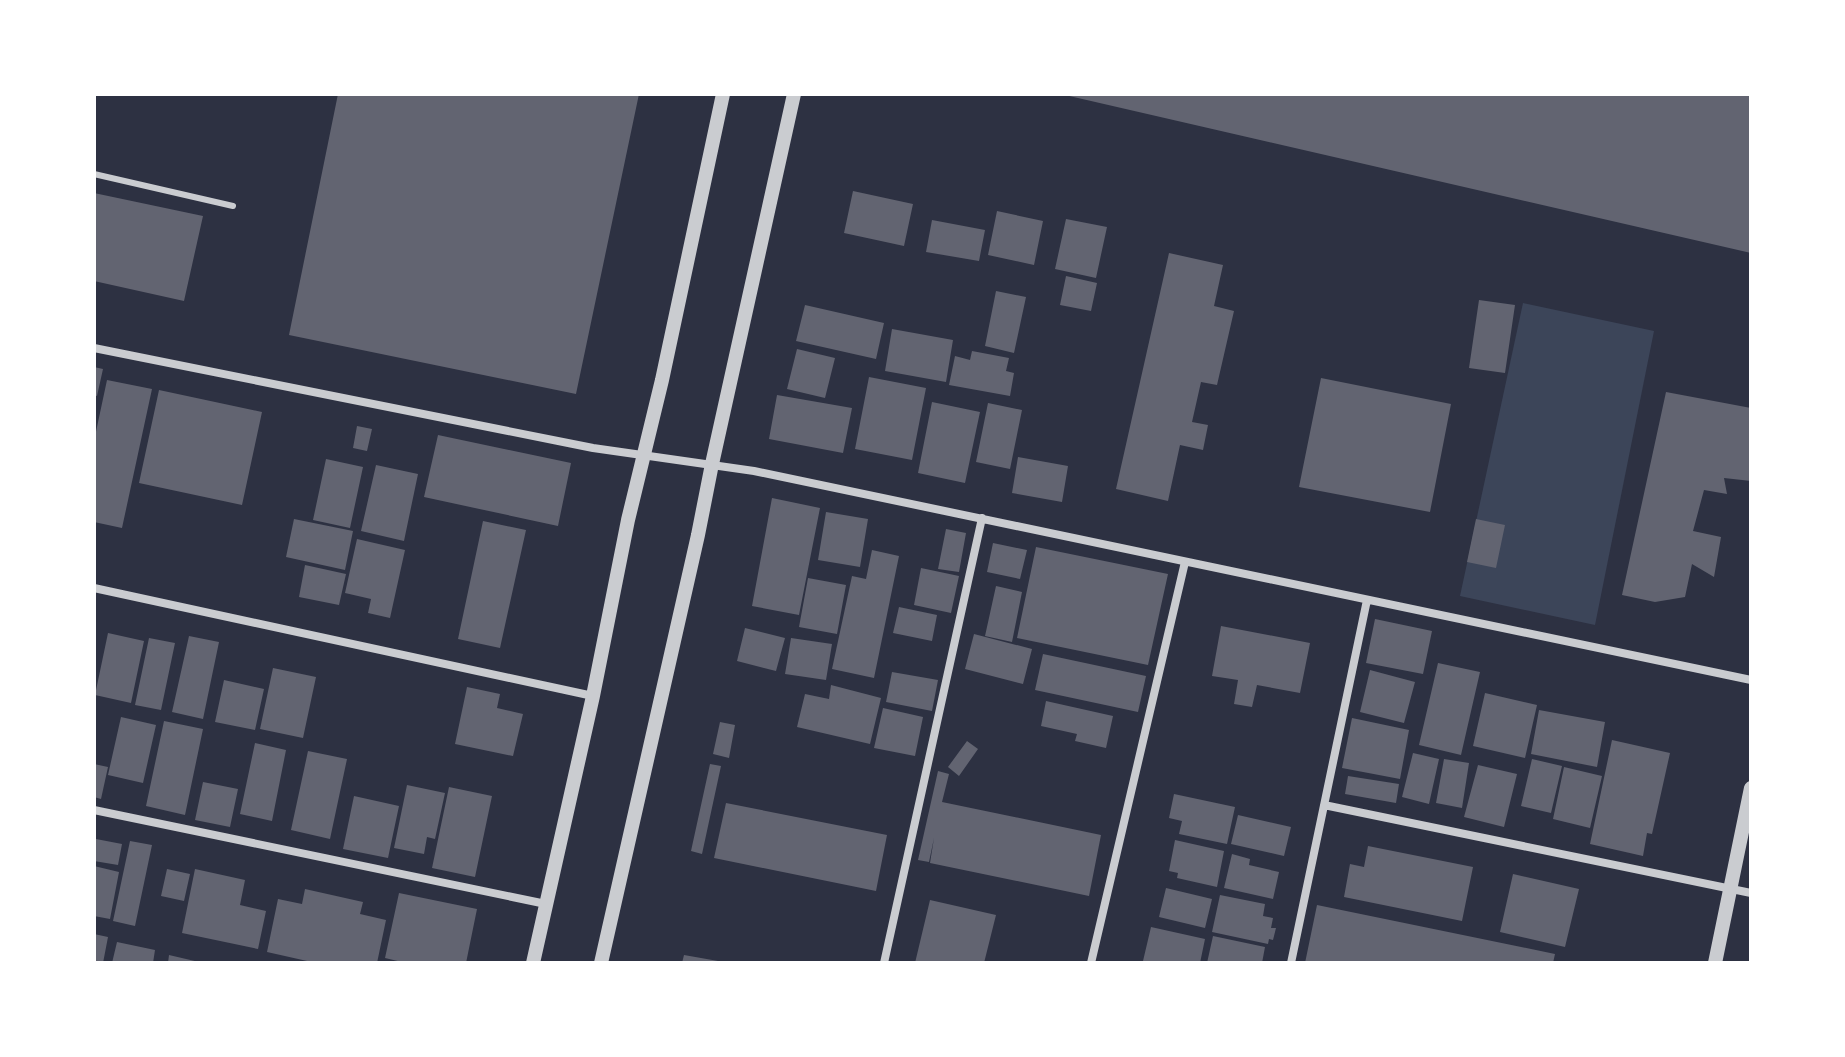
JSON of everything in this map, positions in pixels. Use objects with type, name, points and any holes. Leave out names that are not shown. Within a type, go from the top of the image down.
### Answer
[{"type":"street","points":[[533,963],[723,94]]},
{"type":"street","points":[[601,963],[794,94]]},
{"type":"street","points":[[94,348],[593,448],[712,464],[982,518],[1751,680]]},
{"type":"street","points":[[884,963],[982,518]]},
{"type":"street","points":[[1091,963],[1185,562]]},
{"type":"street","points":[[94,588],[593,696]]},
{"type":"street","points":[[1291,963],[1367,600]]},
{"type":"street","points":[[1715,963],[1751,788]]},
{"type":"street","points":[[1324,805],[1751,893]]},
{"type":"street","points":[[94,810],[546,904]]},
{"type":"lane","points":[[94,174],[233,206]]},
{"type":"shaded area","points":[[1523,303],[1654,331],[1595,625],[1460,596]]},
{"type":"building","points":[[338,94],[639,94],[576,394],[289,335]]},
{"type":"building","points":[[1751,94],[1751,253],[1065,95]]},
{"type":"building","points":[[853,191],[913,204],[904,246],[844,233]]},
{"type":"building","points":[[94,193],[203,216],[184,301],[94,281]]},
{"type":"building","points":[[997,211],[1043,221],[1034,265],[988,255]]},
{"type":"building","points":[[1066,219],[1107,227],[1096,278],[1055,269]]},
{"type":"building","points":[[932,220],[985,230],[979,261],[926,252]]},
{"type":"building","points":[[1169,253],[1223,265],[1214,306],[1234,311],[1217,385],[1201,382],[1192,422],[1208,425],[1203,450],[1180,445],[1168,501],[1116,489]]},
{"type":"building","points":[[1066,276],[1097,283],[1091,311],[1060,305]]},
{"type":"building","points":[[996,291],[1026,297],[1014,353],[985,346]]},
{"type":"building","points":[[1479,300],[1515,305],[1505,373],[1469,368]]},
{"type":"building","points":[[805,305],[884,323],[876,359],[796,341]]},
{"type":"building","points":[[892,329],[953,340],[946,382],[885,371]]},
{"type":"building","points":[[797,349],[835,358],[825,398],[787,389]]},
{"type":"building","points":[[972,351],[1009,358],[1006,371],[1014,373],[1010,396],[949,385],[955,356],[970,360]]},
{"type":"building","points":[[94,367],[103,369],[97,396],[94,395]]},
{"type":"building","points":[[869,377],[926,388],[912,460],[855,449]]},
{"type":"building","points":[[1321,378],[1451,404],[1430,512],[1299,487]]},
{"type":"building","points":[[107,380],[152,389],[122,528],[94,522],[94,441]]},
{"type":"building","points":[[159,390],[262,412],[242,505],[139,483]]},
{"type":"building","points":[[1666,392],[1751,408],[1751,481],[1724,478],[1727,494],[1704,490],[1693,531],[1721,537],[1714,577],[1692,564],[1685,597],[1655,602],[1622,595]]},
{"type":"building","points":[[777,395],[852,408],[843,453],[769,439]]},
{"type":"building","points":[[932,402],[980,412],[965,483],[918,473]]},
{"type":"building","points":[[988,403],[1022,410],[1010,469],[976,462]]},
{"type":"building","points":[[357,426],[372,429],[367,451],[353,448]]},
{"type":"building","points":[[438,435],[571,463],[558,526],[424,497]]},
{"type":"building","points":[[1018,457],[1068,466],[1062,502],[1012,493]]},
{"type":"building","points":[[326,459],[363,467],[350,528],[313,520]]},
{"type":"building","points":[[376,465],[418,474],[404,541],[361,531]]},
{"type":"building","points":[[772,498],[820,508],[799,615],[752,606]]},
{"type":"building","points":[[826,512],[868,519],[860,567],[818,560]]},
{"type":"building","points":[[294,519],[353,531],[345,570],[286,557]]},
{"type":"building","points":[[1476,519],[1505,525],[1496,568],[1467,562]]},
{"type":"building","points":[[483,521],[526,530],[500,648],[458,639]]},
{"type":"building","points":[[946,529],[966,533],[959,572],[938,569]]},
{"type":"building","points":[[357,539],[405,550],[390,618],[368,613],[371,599],[345,593]]},
{"type":"building","points":[[993,543],[1027,550],[1020,579],[987,572]]},
{"type":"building","points":[[1036,547],[1168,574],[1148,665],[1017,638]]},
{"type":"building","points":[[872,550],[899,556],[874,678],[832,669],[852,576],[866,579]]},
{"type":"building","points":[[305,565],[346,574],[339,605],[299,597]]},
{"type":"building","points":[[921,568],[959,576],[951,613],[914,605]]},
{"type":"building","points":[[808,578],[846,585],[837,634],[799,627]]},
{"type":"building","points":[[996,586],[1022,592],[1012,642],[985,636]]},
{"type":"building","points":[[899,607],[937,615],[932,641],[893,633]]},
{"type":"building","points":[[1375,619],[1432,631],[1423,674],[1366,663]]},
{"type":"building","points":[[1221,626],[1310,643],[1300,693],[1257,685],[1252,707],[1234,704],[1238,680],[1212,676]]},
{"type":"building","points":[[745,628],[785,638],[776,671],[737,661]]},
{"type":"building","points":[[108,633],[144,641],[131,703],[95,695]]},
{"type":"building","points":[[974,634],[1032,649],[1023,684],[965,669]]},
{"type":"building","points":[[189,636],[219,642],[203,719],[172,712]]},
{"type":"building","points":[[149,638],[175,643],[161,710],[135,705]]},
{"type":"building","points":[[791,638],[832,644],[826,680],[785,674]]},
{"type":"building","points":[[1043,654],[1146,676],[1138,712],[1035,690]]},
{"type":"building","points":[[1438,663],[1480,672],[1461,755],[1419,745]]},
{"type":"building","points":[[273,668],[316,677],[303,738],[260,729]]},
{"type":"building","points":[[1370,670],[1415,682],[1404,723],[1360,712]]},
{"type":"building","points":[[892,672],[938,680],[932,711],[886,702]]},
{"type":"building","points":[[224,680],[264,689],[255,730],[215,722]]},
{"type":"building","points":[[831,685],[881,698],[870,744],[797,727],[805,694],[829,699]]},
{"type":"building","points":[[467,687],[500,694],[497,708],[523,714],[513,756],[455,744]]},
{"type":"building","points":[[1485,693],[1537,705],[1525,758],[1473,746]]},
{"type":"building","points":[[1046,701],[1113,716],[1106,748],[1075,741],[1077,734],[1041,726]]},
{"type":"building","points":[[883,708],[923,717],[915,756],[874,748]]},
{"type":"building","points":[[1539,710],[1605,722],[1597,767],[1531,754]]},
{"type":"building","points":[[121,717],[156,725],[143,783],[108,775]]},
{"type":"building","points":[[1352,718],[1409,730],[1400,779],[1342,768]]},
{"type":"building","points":[[164,721],[203,729],[185,815],[146,806]]},
{"type":"building","points":[[720,722],[735,725],[729,758],[713,754]]},
{"type":"building","points":[[1612,740],[1670,753],[1652,834],[1647,833],[1643,856],[1590,844]]},
{"type":"building","points":[[967,741],[978,749],[959,776],[948,767]]},
{"type":"building","points":[[255,743],[286,750],[272,821],[240,814]]},
{"type":"building","points":[[308,751],[347,759],[330,839],[291,830]]},
{"type":"building","points":[[1413,753],[1439,759],[1429,804],[1402,797]]},
{"type":"building","points":[[1444,759],[1469,763],[1462,808],[1436,803]]},
{"type":"building","points":[[1532,759],[1562,766],[1551,813],[1521,806]]},
{"type":"building","points":[[94,764],[108,767],[101,799],[94,797]]},
{"type":"building","points":[[710,764],[721,766],[702,854],[691,851]]},
{"type":"building","points":[[1478,765],[1517,774],[1504,827],[1464,817]]},
{"type":"building","points":[[1564,767],[1602,776],[1590,828],[1553,819]]},
{"type":"building","points":[[938,771],[949,774],[942,802],[1101,835],[1089,896],[930,863],[934,838],[929,862],[918,860]]},
{"type":"building","points":[[1348,776],[1399,784],[1396,803],[1345,794]]},
{"type":"building","points":[[203,782],[238,789],[230,827],[195,820]]},
{"type":"building","points":[[407,785],[445,793],[435,839],[427,837],[424,854],[394,848]]},
{"type":"building","points":[[449,787],[492,796],[475,877],[432,868]]},
{"type":"building","points":[[1174,794],[1235,807],[1227,844],[1179,834],[1182,821],[1169,818]]},
{"type":"building","points":[[354,796],[399,806],[388,858],[343,849]]},
{"type":"building","points":[[726,803],[887,835],[876,891],[714,858]]},
{"type":"building","points":[[1238,815],[1291,827],[1284,856],[1231,844]]},
{"type":"building","points":[[96,839],[122,844],[118,865],[94,861]]},
{"type":"building","points":[[1175,840],[1224,851],[1217,887],[1177,878],[1178,873],[1169,871]]},
{"type":"building","points":[[130,841],[152,845],[135,926],[113,921]]},
{"type":"building","points":[[1368,846],[1473,867],[1462,921],[1344,897],[1350,864],[1364,867]]},
{"type":"building","points":[[1232,854],[1250,859],[1249,865],[1279,872],[1273,899],[1224,888]]},
{"type":"building","points":[[94,866],[119,872],[110,919],[94,916]]},
{"type":"building","points":[[167,869],[190,874],[184,901],[161,896]]},
{"type":"building","points":[[195,869],[245,880],[240,905],[266,911],[258,949],[182,933]]},
{"type":"building","points":[[1513,874],[1579,889],[1565,947],[1500,932]]},
{"type":"building","points":[[1166,888],[1212,899],[1205,928],[1159,917]]},
{"type":"building","points":[[305,889],[363,902],[360,914],[386,920],[377,963],[316,963],[267,952],[278,899],[302,904]]},
{"type":"building","points":[[399,893],[477,909],[466,963],[406,963],[385,958]]},
{"type":"building","points":[[1220,895],[1265,904],[1263,916],[1273,918],[1271,928],[1276,928],[1273,940],[1269,939],[1268,944],[1212,932]]},
{"type":"building","points":[[930,900],[996,915],[984,963],[915,963]]},
{"type":"building","points":[[1317,905],[1555,954],[1553,963],[1305,963]]},
{"type":"building","points":[[1151,927],[1205,939],[1200,963],[1143,961]]},
{"type":"building","points":[[94,934],[108,937],[103,963],[94,963]]},
{"type":"building","points":[[1213,936],[1265,947],[1262,963],[1207,963]]},
{"type":"building","points":[[117,942],[155,950],[153,963],[112,963]]},
{"type":"building","points":[[169,955],[199,962],[168,963]]},
{"type":"building","points":[[684,955],[718,961],[718,963],[682,963]]}]
